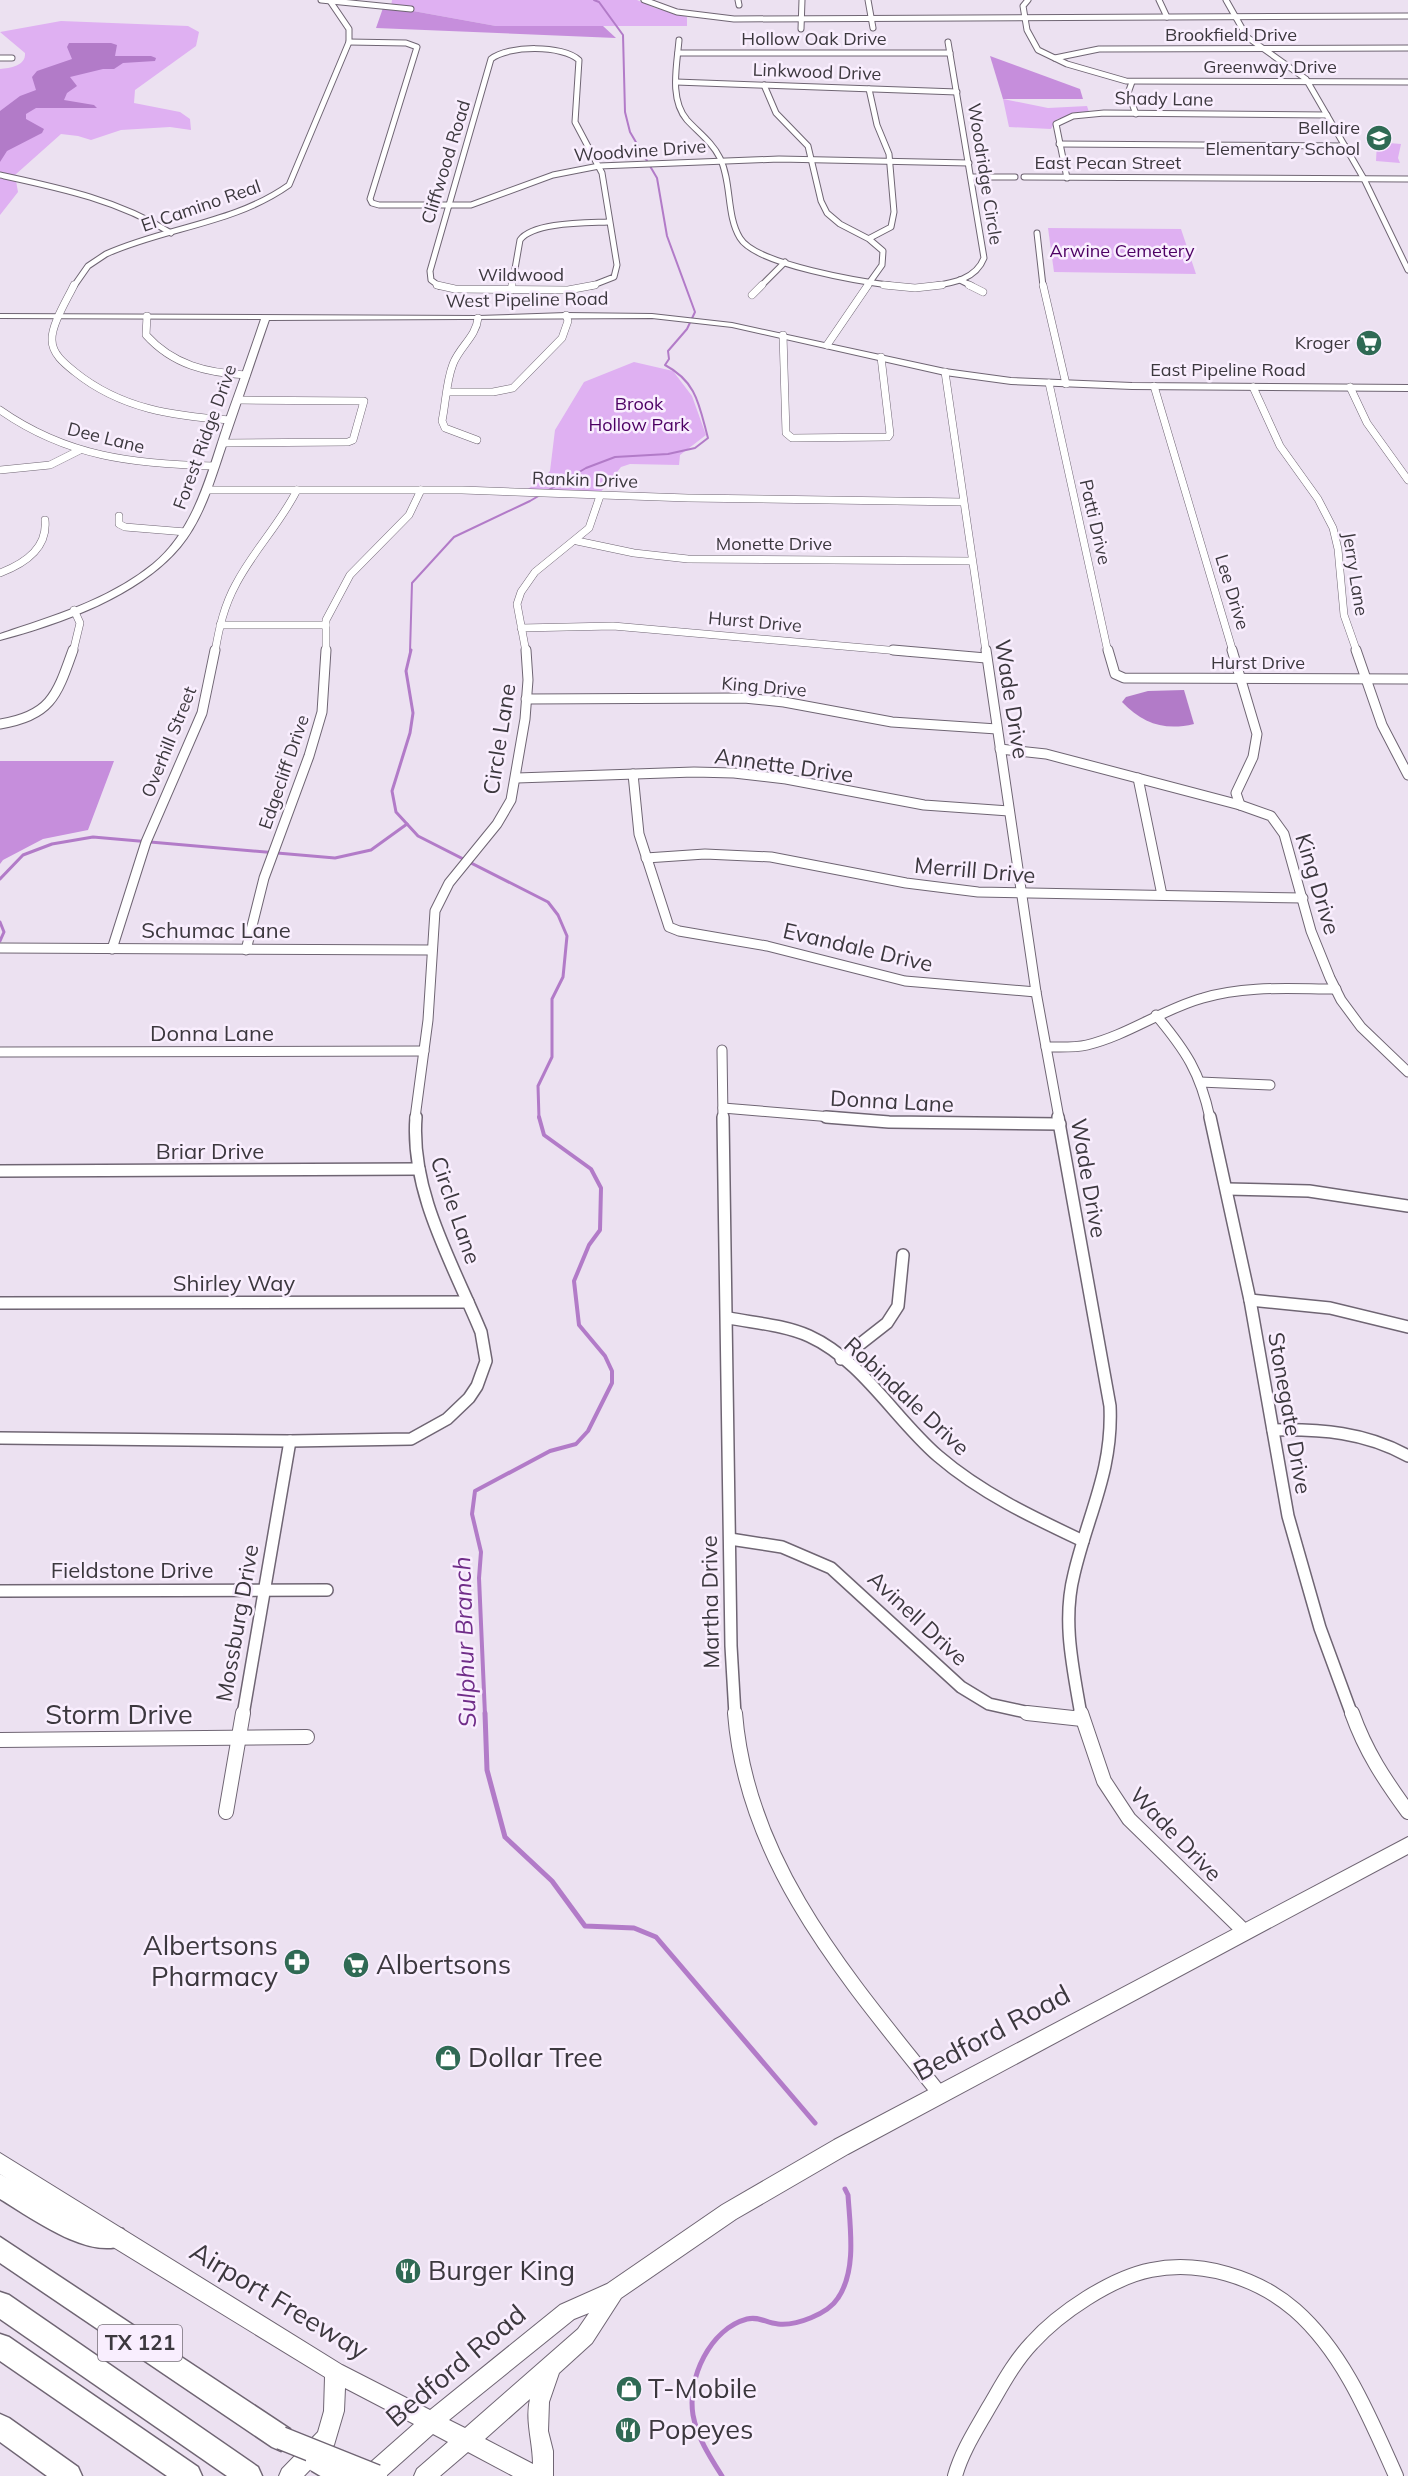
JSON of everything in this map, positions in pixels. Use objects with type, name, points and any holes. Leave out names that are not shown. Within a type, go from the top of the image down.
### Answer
[{"type":"highway","points":[[0,2186],[73,2230],[115,2237]]},
{"type":"highway","name":"TX 121","points":[[0,2249],[281,2438],[342,2476]]},
{"type":"highway","points":[[0,2304],[249,2476]]},
{"type":"highway","points":[[0,2346],[189,2476]]},
{"type":"highway","points":[[0,2427],[69,2476]]},
{"type":"highway","points":[[281,2438],[376,2476]]},
{"type":"main road","name":"West Pipeline Road","points":[[0,316],[478,318],[566,315],[672,317],[711,321],[783,335],[945,372],[1049,383]]},
{"type":"main road","name":"Forest Ridge Drive","points":[[0,637],[74,610],[119,590],[152,568],[176,546],[186,532],[206,490],[266,317]]},
{"type":"main road","name":"East Pipeline Road","points":[[1049,383],[1408,388]]},
{"type":"main road","name":"Bedford Road","points":[[370,2476],[432,2422],[567,2312],[614,2291],[729,2212],[841,2147],[1408,1845]]},
{"type":"main road","name":"Airport Freeway","points":[[0,2163],[115,2237],[335,2372],[535,2476]]},
{"type":"main road","name":"Bedford Road","points":[[424,2476],[549,2370],[585,2336],[614,2291]]},
{"type":"main road","points":[[543,2476],[543,2451],[538,2431],[539,2402],[549,2370]]},
{"type":"main road","points":[[289,2476],[327,2438],[334,2411],[335,2372]]},
{"type":"street","points":[[321,0],[411,9]]},
{"type":"street","points":[[644,0],[677,12],[734,19],[1408,16]]},
{"type":"street","points":[[801,29],[802,0]]},
{"type":"street","points":[[868,0],[873,28]]},
{"type":"street","points":[[1024,17],[1023,6],[1028,0]]},
{"type":"street","points":[[1159,0],[1167,17]]},
{"type":"street","points":[[1226,0],[1246,37],[1298,71],[1308,82],[1364,179],[1408,270]]},
{"type":"street","points":[[330,1],[349,29],[349,42]]},
{"type":"street","name":"Greenway Drive","points":[[1024,17],[1034,45],[1040,51],[1095,73],[1132,82],[1408,82]]},
{"type":"street","points":[[949,18],[952,27]]},
{"type":"street","points":[[734,19],[735,27]]},
{"type":"street","name":"Woodridge Circle","points":[[679,40],[676,82],[681,111],[709,141],[720,160],[732,193],[738,236],[754,251],[785,262],[871,282],[914,288],[960,280],[980,269],[984,258],[948,42]]},
{"type":"street","name":"Woodvine Drive","points":[[349,42],[406,43],[417,47],[370,199],[372,203],[386,206],[464,206],[483,202],[554,175],[599,166],[720,160],[969,162]]},
{"type":"street","name":"El Camino Real","points":[[230,420],[181,416],[143,409],[120,401],[75,373],[52,348],[52,334],[85,268],[91,263],[122,248],[240,211],[273,197],[289,185],[349,42]]},
{"type":"street","name":"Brookfield Drive","points":[[1055,58],[1099,50],[1408,48]]},
{"type":"street","name":"Cliffwood Road","points":[[434,283],[431,280],[430,271],[447,206],[472,131],[491,59],[499,53],[515,50],[554,51],[570,53],[578,57],[575,122],[599,166]]},
{"type":"street","name":"Hollow Oak Drive","points":[[678,53],[950,53]]},
{"type":"street","points":[[0,58],[12,58]]},
{"type":"street","name":"Linkwood Drive","points":[[676,82],[957,92]]},
{"type":"street","points":[[1132,82],[1128,93],[1137,114]]},
{"type":"street","points":[[764,85],[771,106],[806,143],[813,159],[826,212],[839,223],[870,238],[883,251],[883,261],[871,282],[827,345]]},
{"type":"street","points":[[868,89],[890,161],[894,221],[891,227],[870,238]]},
{"type":"street","name":"Shady Lane","points":[[1067,178],[1056,124],[1066,118],[1089,114],[1328,115]]},
{"type":"street","points":[[1059,144],[1345,146]]},
{"type":"street","points":[[511,290],[520,240],[523,236],[551,226],[608,222],[602,173],[599,166]]},
{"type":"street","points":[[0,175],[112,201],[151,218],[171,233]]},
{"type":"street","name":"East Pecan Street","points":[[971,177],[1015,177]]},
{"type":"street","name":"East Pecan Street","points":[[1024,177],[1408,179]]},
{"type":"street","name":"Wildwood","points":[[434,283],[440,287],[455,289],[580,290],[609,281],[615,274],[617,265],[608,222]]},
{"type":"street","points":[[1037,233],[1041,277],[1066,384]]},
{"type":"street","points":[[752,295],[785,262]]},
{"type":"street","points":[[960,280],[983,292]]},
{"type":"street","points":[[448,392],[493,393],[513,387],[562,338],[568,321],[566,315]]},
{"type":"street","points":[[147,316],[146,335],[165,352],[206,372],[246,375]]},
{"type":"street","points":[[477,440],[453,433],[443,426],[453,361],[473,337],[477,329],[478,318]]},
{"type":"street","points":[[783,335],[784,411],[786,433],[792,438],[871,439],[888,436],[890,434],[881,357]]},
{"type":"street","name":"Wade Drive","points":[[945,372],[1036,992],[1110,1406],[1111,1429],[1107,1464],[1073,1576],[1069,1620],[1069,1647],[1082,1719],[1104,1781],[1122,1810],[1244,1931]]},
{"type":"street","name":"Patti Drive","points":[[1049,383],[1112,668]]},
{"type":"street","name":"Lee Drive","points":[[1154,386],[1243,678],[1257,734],[1258,744],[1253,760],[1236,793],[1240,805]]},
{"type":"street","name":"Jerry Lane","points":[[1253,387],[1278,442],[1315,493],[1333,528],[1338,551],[1344,615],[1382,725],[1408,775]]},
{"type":"street","points":[[1350,387],[1367,423],[1408,480]]},
{"type":"street","points":[[222,443],[348,442],[353,440],[364,401],[237,400]]},
{"type":"street","name":"Dee Lane","points":[[0,410],[35,433],[80,450],[144,463],[214,466]]},
{"type":"street","points":[[0,470],[50,465],[80,450]]},
{"type":"street","name":"Rankin Drive","points":[[206,490],[421,490],[600,496],[963,502]]},
{"type":"street","name":"Overhill Street","points":[[112,949],[147,842],[208,695],[220,625],[228,598],[248,561],[289,507],[297,490]]},
{"type":"street","name":"Edgecliff Drive","points":[[246,950],[272,854],[309,756],[322,712],[325,686],[326,625],[330,611],[350,575],[410,515],[421,490]]},
{"type":"street","name":"Circle Lane","points":[[0,1438],[290,1441],[411,1439],[426,1433],[450,1417],[479,1382],[486,1361],[483,1339],[436,1225],[419,1169],[416,1138],[435,911],[440,898],[458,870],[507,810],[517,778],[528,664],[517,604],[522,588],[535,573],[577,541],[589,528],[600,496]]},
{"type":"street","points":[[119,516],[119,524],[125,527],[186,532]]},
{"type":"street","points":[[0,573],[26,561],[34,554],[44,537],[45,520]]},
{"type":"street","name":"Monette Drive","points":[[577,541],[634,553],[688,559],[972,561]]},
{"type":"street","points":[[0,724],[22,720],[38,713],[48,704],[75,643],[80,625],[74,610]]},
{"type":"street","points":[[220,625],[326,625]]},
{"type":"street","name":"Hurst Drive","points":[[521,628],[613,626],[986,658]]},
{"type":"street","name":"Hurst Drive","points":[[1112,668],[1115,674],[1124,678],[1408,679]]},
{"type":"street","name":"King Drive","points":[[526,699],[744,698],[784,702],[892,722],[997,729]]},
{"type":"street","name":"King Drive","points":[[1000,749],[1046,754],[1240,805],[1266,814],[1276,821],[1284,834],[1323,963],[1336,989],[1355,1020],[1383,1050],[1408,1072]]},
{"type":"street","name":"Annette Drive","points":[[517,778],[694,772],[748,774],[924,805],[1009,811]]},
{"type":"street","points":[[633,774],[639,834],[646,858]]},
{"type":"street","points":[[1138,778],[1162,895]]},
{"type":"street","name":"Merrill Drive","points":[[646,858],[705,854],[771,857],[906,883],[978,892],[1302,898]]},
{"type":"street","name":"Evandale Drive","points":[[646,858],[667,924],[672,929],[767,946],[905,981],[1036,992]]},
{"type":"street","name":"Schumac Lane","points":[[2,948],[432,950]]},
{"type":"street","points":[[1046,1047],[1087,1045],[1195,1000],[1233,992],[1336,989]]},
{"type":"street","name":"Stonegate Drive","points":[[1156,1015],[1183,1047],[1200,1082],[1227,1189],[1250,1300],[1288,1516],[1324,1639],[1363,1744],[1375,1766],[1408,1812]]},
{"type":"street","name":"Martha Drive","points":[[722,1050],[729,1318],[730,1539],[734,1704],[745,1780],[755,1815],[787,1883],[833,1958],[940,2094]]},
{"type":"street","name":"Donna Lane","points":[[0,1052],[424,1051]]},
{"type":"street","points":[[1200,1082],[1270,1085]]},
{"type":"street","name":"Donna Lane","points":[[723,1108],[878,1122],[1060,1124]]},
{"type":"street","name":"Briar Drive","points":[[0,1171],[419,1169]]},
{"type":"street","points":[[1227,1189],[1309,1191],[1408,1206]]},
{"type":"street","points":[[841,1359],[887,1323],[898,1306],[903,1255]]},
{"type":"street","points":[[1250,1300],[1284,1301],[1334,1308],[1408,1326]]},
{"type":"street","name":"Shirley Way","points":[[0,1303],[468,1302]]},
{"type":"street","name":"Robindale Drive","points":[[729,1318],[780,1327],[810,1336],[841,1359],[940,1458],[1008,1506],[1083,1541]]},
{"type":"street","points":[[1273,1430],[1311,1429],[1359,1434],[1391,1445],[1408,1456]]},
{"type":"street","name":"Mossburg Drive","points":[[226,1812],[290,1441]]},
{"type":"street","name":"Avinell Drive","points":[[730,1539],[771,1543],[806,1555],[831,1568],[961,1687],[979,1699],[989,1704],[1024,1712],[1082,1719]]},
{"type":"street","name":"Fieldstone Drive","points":[[0,1591],[327,1590]]},
{"type":"street","name":"Storm Drive","points":[[0,1740],[307,1737]]},
{"type":"street","points":[[955,2476],[967,2444],[1001,2385],[1036,2338],[1090,2298],[1128,2278],[1150,2270],[1192,2267],[1237,2277],[1274,2295],[1308,2324],[1324,2342],[1362,2403],[1396,2476]]},
{"type":"green space","points":[[392,0],[637,0],[687,17],[687,26],[496,26],[391,7]]},
{"type":"green space","points":[[61,21],[188,26],[199,32],[196,46],[135,90],[134,103],[180,112],[190,119],[191,130],[170,127],[121,130],[91,140],[61,134],[15,175],[18,192],[0,215],[0,69],[20,64],[25,53],[0,32]]},
{"type":"green space","points":[[1003,99],[1048,108],[1087,106],[1089,112],[1057,119],[1051,129],[1009,127]]},
{"type":"green space","points":[[1377,142],[1401,144],[1398,158],[1400,163],[1376,161]]},
{"type":"green space","name":"Arwine Cemetery","points":[[1048,228],[1181,229],[1196,274],[1054,272]]},
{"type":"green space","name":"Brook Hollow Park","points":[[634,362],[673,371],[692,396],[706,435],[680,455],[679,465],[630,464],[621,467],[600,493],[526,490],[542,480],[550,471],[555,430],[584,382]]},
{"type":"shaded area","points":[[391,7],[496,26],[603,26],[616,38],[376,28],[383,8]]},
{"type":"shaded area","points":[[69,43],[111,43],[117,45],[115,56],[156,58],[155,61],[123,63],[114,69],[103,69],[70,77],[77,86],[67,93],[64,100],[94,105],[97,108],[36,108],[26,114],[26,119],[44,129],[42,133],[7,151],[0,162],[0,111],[20,96],[36,90],[32,77],[37,71],[72,59],[67,47]]},
{"type":"shaded area","points":[[990,56],[1080,89],[1083,99],[1003,99]]},
{"type":"shaded area","points":[[1184,690],[1194,724],[1173,727],[1155,724],[1138,716],[1122,702],[1126,697],[1148,691]]},
{"type":"shaded area","points":[[0,761],[114,761],[88,830],[43,839],[3,860],[0,864]]},
{"type":"waterway","name":"Sulphur Branch","points":[[410,652],[412,583],[454,537],[530,501],[586,468],[615,457],[668,454],[695,448],[708,438],[699,405],[690,387],[684,379],[665,365],[669,359],[668,351],[687,329],[695,312],[667,236],[657,178],[630,132],[625,112],[623,35],[599,2],[594,0]]},
{"type":"waterway","name":"Sulphur Branch","points":[[407,824],[396,812],[392,791],[410,733],[413,713],[406,671],[411,650]]},
{"type":"waterway","points":[[0,879],[23,855],[52,844],[93,837],[335,858],[371,850],[407,824]]},
{"type":"waterway","name":"Sulphur Branch","points":[[407,824],[418,836],[548,902],[558,915],[567,936],[563,977],[552,999],[552,1057],[538,1086],[539,1118]]},
{"type":"waterway","points":[[0,922],[4,932],[0,941]]},
{"type":"waterway","name":"Sulphur Branch","points":[[485,1715],[479,1578],[481,1552],[472,1514],[475,1491],[550,1451],[576,1444],[588,1431],[612,1383],[612,1371],[605,1356],[579,1325],[574,1281],[589,1245],[600,1230],[601,1188],[591,1169],[544,1135],[539,1117]]},
{"type":"waterway","name":"Sulphur Branch","points":[[485,1713],[487,1770],[505,1837],[552,1881],[585,1926],[634,1928],[656,1937],[815,2123]]},
{"type":"waterway","name":"Sulphur Branch","points":[[722,2476],[701,2439],[693,2415],[692,2401],[698,2371],[712,2344],[734,2324],[751,2318],[778,2324],[794,2323],[819,2314],[838,2298],[848,2275],[851,2248],[848,2195],[845,2189]]},
{"type":"place","name":"Bellaire Elementary School","points":[[1379,138]]},
{"type":"place","name":"Kroger","points":[[1369,343]]},
{"type":"place","name":"Albertsons Pharmacy","points":[[297,1962]]},
{"type":"place","name":"Albertsons","points":[[356,1965]]},
{"type":"place","name":"Dollar Tree","points":[[448,2058]]},
{"type":"place","name":"Burger King","points":[[408,2271]]},
{"type":"place","name":"T-Mobile","points":[[629,2389]]},
{"type":"place","name":"Popeyes","points":[[628,2430]]}]
